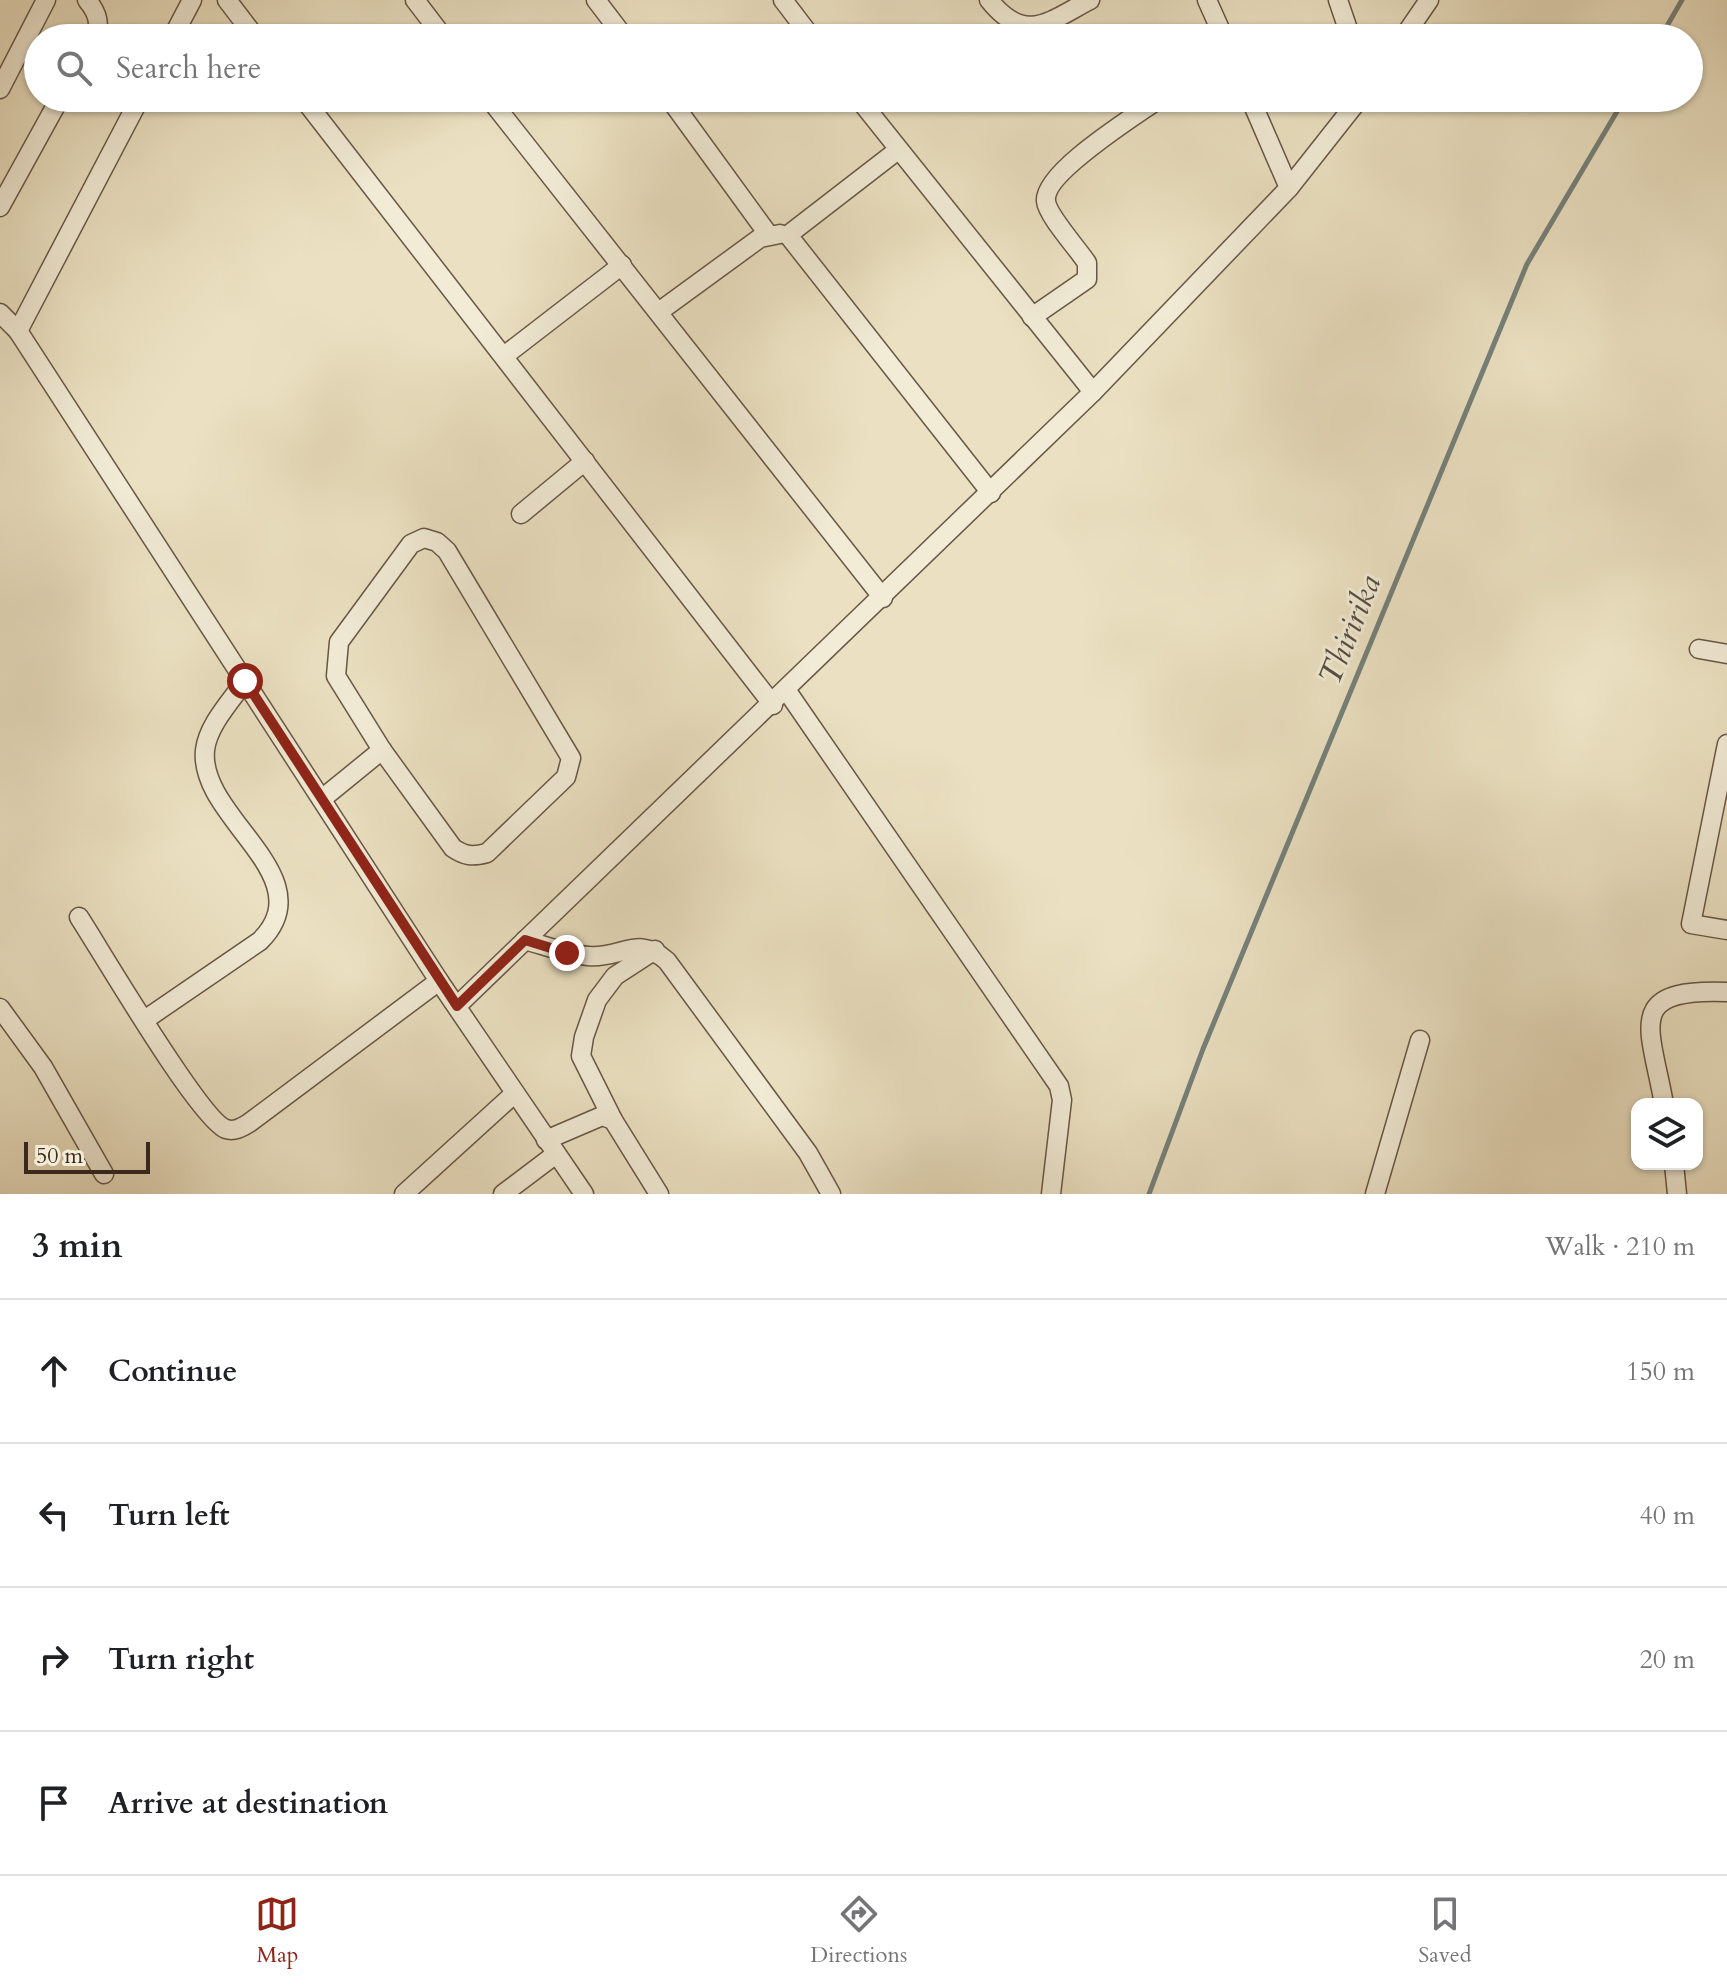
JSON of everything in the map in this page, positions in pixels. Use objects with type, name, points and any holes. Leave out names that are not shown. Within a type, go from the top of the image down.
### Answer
[{"type":"street","points":[[34,24],[46,0]]},
{"type":"street","points":[[87,0],[98,24]]},
{"type":"street","points":[[179,24],[192,0]]},
{"type":"street","points":[[227,0],[245,24]]},
{"type":"street","points":[[415,0],[433,24]]},
{"type":"street","points":[[596,0],[614,24]]},
{"type":"street","points":[[783,0],[801,24]]},
{"type":"street","points":[[989,0],[1001,15],[1015,24]]},
{"type":"street","points":[[1045,24],[1090,0]]},
{"type":"street","points":[[1207,0],[1218,24]]},
{"type":"street","points":[[1338,0],[1346,24]]},
{"type":"street","points":[[1413,24],[1429,0]]},
{"type":"street","points":[[0,89],[24,43]]},
{"type":"street","points":[[0,207],[52,112]]},
{"type":"street","points":[[18,331],[133,112]]},
{"type":"street","points":[[314,112],[773,705]]},
{"type":"street","points":[[500,112],[660,311],[883,598]]},
{"type":"street","points":[[679,112],[768,234]]},
{"type":"street","points":[[869,112],[1093,392]]},
{"type":"street","points":[[1032,317],[1087,279],[1088,275],[1087,263],[1047,207],[1046,192],[1059,173],[1141,112]]},
{"type":"street","points":[[1256,112],[1289,188]]},
{"type":"street","points":[[457,1006],[773,705],[1093,392],[1289,188],[1349,112]]},
{"type":"street","points":[[660,311],[768,234],[788,235],[898,150]]},
{"type":"street","points":[[788,235],[991,493]]},
{"type":"street","points":[[504,356],[622,265]]},
{"type":"street","points":[[0,313],[18,331],[439,981],[584,1194]]},
{"type":"street","points":[[521,514],[585,461]]},
{"type":"street","points":[[424,538],[437,542],[447,551],[569,749],[570,766],[566,777],[487,853],[474,856],[463,855],[453,848],[382,750],[336,676],[339,642],[411,544],[424,538]]},
{"type":"street","points":[[1699,649],[1727,654]]},
{"type":"street","points":[[146,1019],[260,941],[273,928],[279,906],[278,888],[255,847],[227,811],[207,773],[205,752],[208,739],[245,681]]},
{"type":"street","points":[[787,691],[1059,1086],[1062,1100],[1051,1194]]},
{"type":"street","points":[[1727,744],[1691,924],[1727,930]]},
{"type":"street","points":[[323,798],[382,750]]},
{"type":"street","points":[[79,917],[214,1121],[227,1129],[239,1129],[439,981]]},
{"type":"street","points":[[525,940],[592,956],[642,946],[655,950],[667,961],[808,1153],[831,1194]]},
{"type":"street","points":[[655,950],[615,976],[597,1000],[581,1056],[613,1120],[659,1194]]},
{"type":"street","points":[[1663,1098],[1649,1019],[1656,1003],[1668,995],[1689,991],[1727,992]]},
{"type":"street","points":[[2,1015],[43,1067],[104,1174]]},
{"type":"street","points":[[1375,1194],[1420,1040]]},
{"type":"street","points":[[404,1194],[514,1094]]},
{"type":"street","points":[[503,1194],[551,1147],[602,1116],[613,1120]]},
{"type":"street","points":[[1675,1170],[1677,1194]]},
{"type":"waterway","name":"Thiririka","points":[[1668,24],[1682,0]]},
{"type":"waterway","name":"Thiririka","points":[[1149,1194],[1203,1049],[1527,264],[1617,112]]},
{"type":"route","points":[[245,681],[457,1006],[525,940],[567,953]]}]
